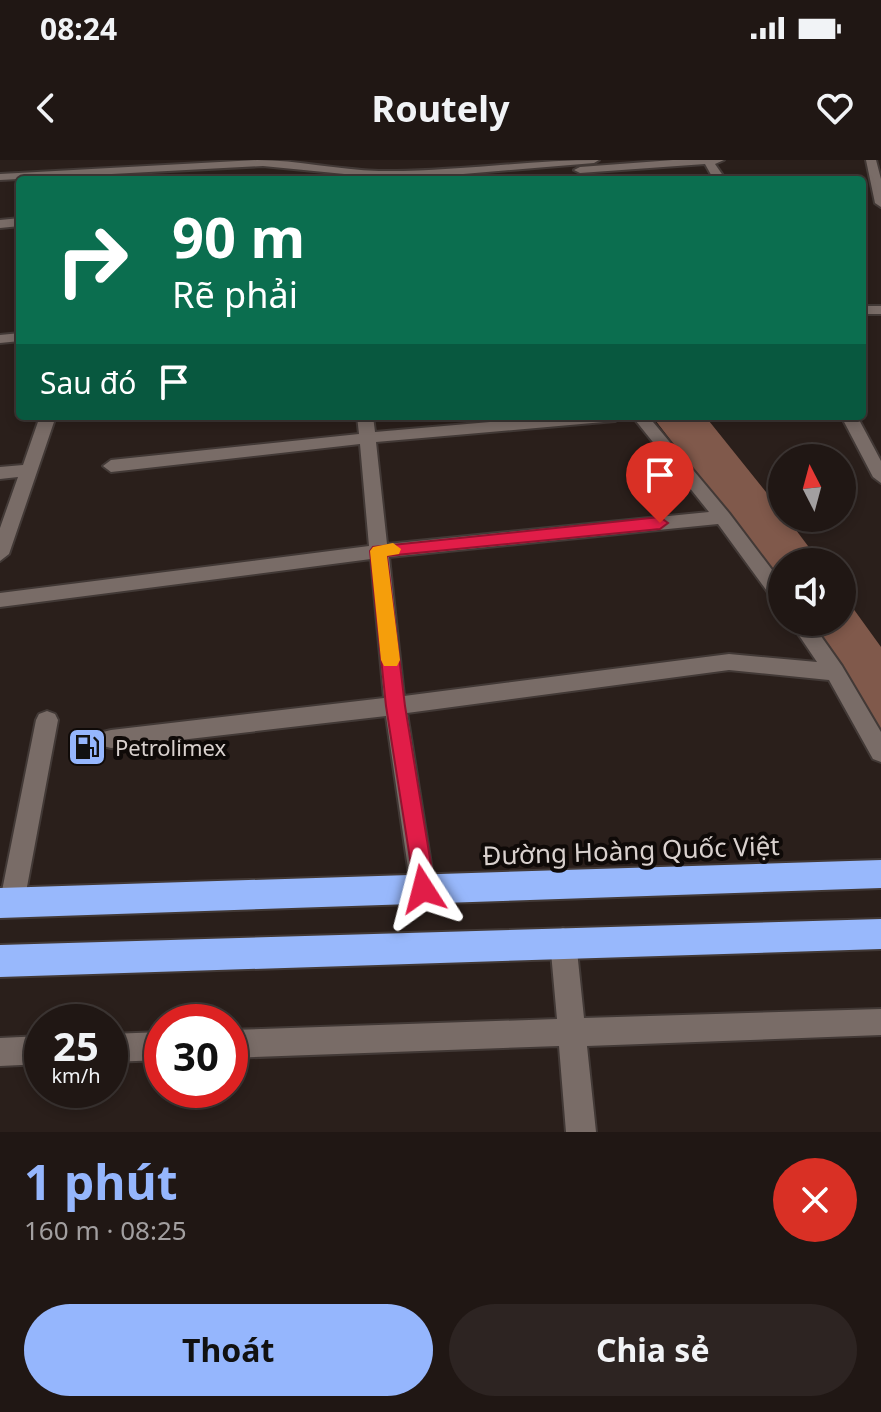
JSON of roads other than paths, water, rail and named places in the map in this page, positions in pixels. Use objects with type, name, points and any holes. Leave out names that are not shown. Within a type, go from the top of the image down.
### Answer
[{"type":"highway","name":"Đường Hoàng Quốc Việt","points":[[6,903],[881,874]]},
{"type":"highway","points":[[0,961],[563,941],[881,934]]},
{"type":"street","points":[[460,160],[470,175]]},
{"type":"street","points":[[19,176],[263,163],[397,175],[470,175],[594,160]]},
{"type":"street","points":[[523,167],[566,176],[719,160]]},
{"type":"street","points":[[871,160],[881,203]]},
{"type":"street","points":[[0,554],[47,420]]},
{"type":"street","points":[[365,420],[395,706],[423,889]]},
{"type":"street","points":[[111,466],[570,420]]},
{"type":"street","points":[[643,420],[723,517],[768,578]]},
{"type":"street","points":[[851,420],[881,477]]},
{"type":"street","points":[[0,473],[29,470]]},
{"type":"street","points":[[0,600],[379,551],[723,517]]},
{"type":"street","points":[[810,636],[835,672],[881,752]]},
{"type":"street","points":[[111,739],[729,662],[835,672]]},
{"type":"street","points":[[6,903],[47,720]]},
{"type":"street","points":[[563,941],[581,1132]]},
{"type":"street","points":[[248,1043],[881,1022]]},
{"type":"street","points":[[0,1052],[24,1051]]},
{"type":"place","name":"Petrolimex","points":[[87,747]]}]
